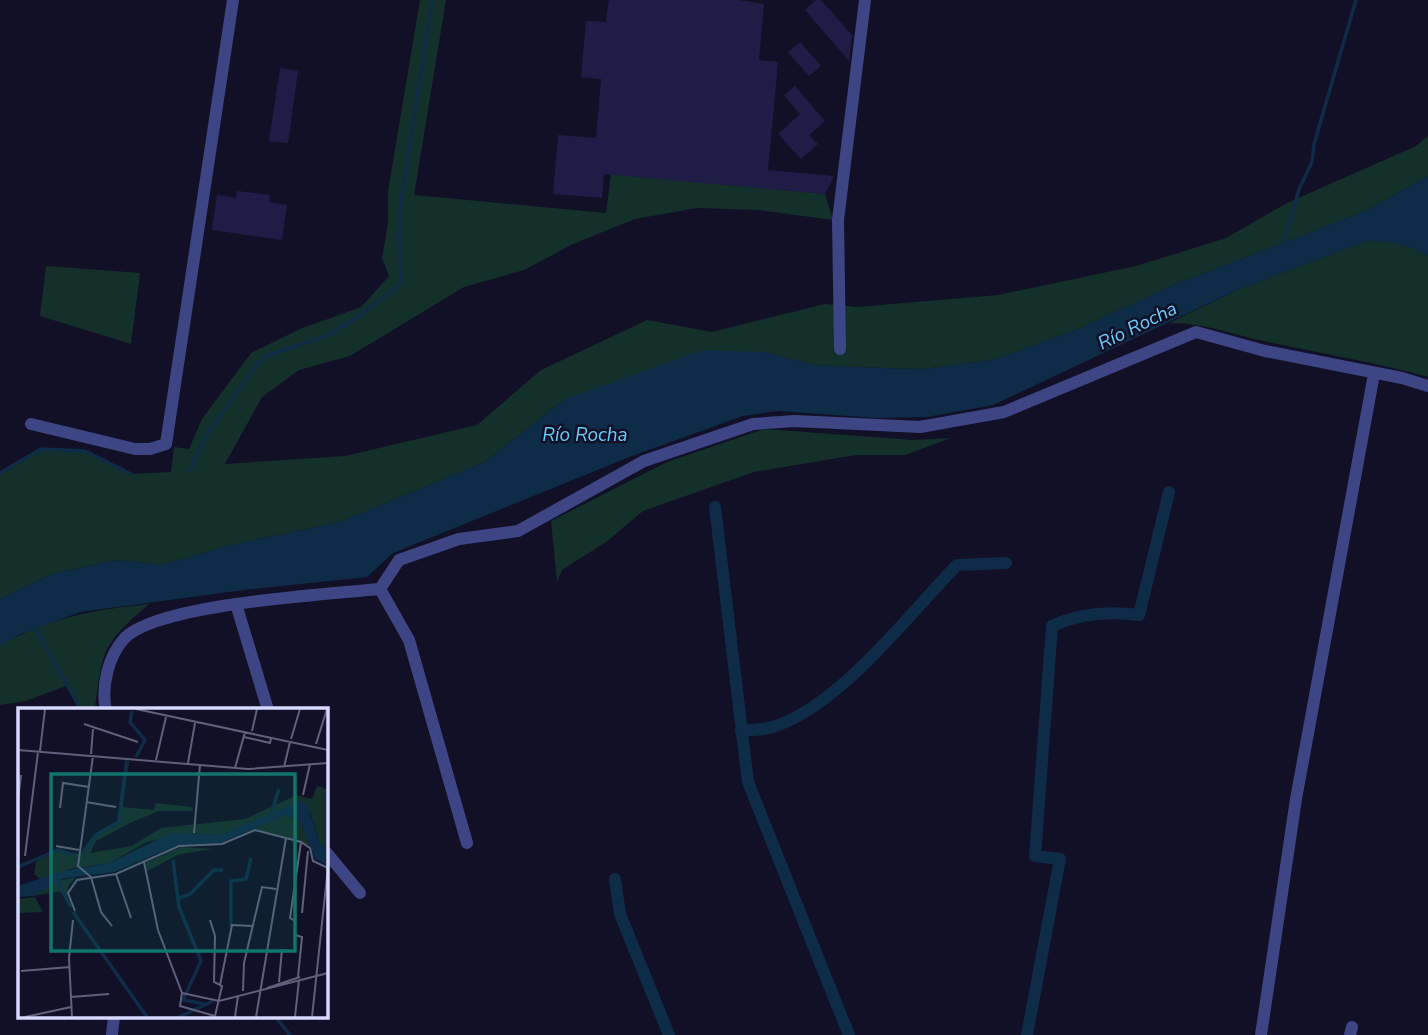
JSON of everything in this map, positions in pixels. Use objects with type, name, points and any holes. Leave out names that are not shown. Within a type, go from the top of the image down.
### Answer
[{"type":"street","points":[[31,424],[135,449],[150,449],[166,444],[233,0]]},
{"type":"street","points":[[840,349],[838,220],[865,0]]},
{"type":"street","points":[[380,589],[399,560],[459,539],[518,531],[644,461],[753,424],[796,421],[920,427],[1003,412],[1196,332],[1265,351],[1428,386]]},
{"type":"street","points":[[1261,1035],[1296,799],[1374,374]]},
{"type":"street","points":[[106,708],[103,697],[109,666],[124,638],[152,622],[236,604],[380,589]]},
{"type":"street","points":[[380,589],[409,640],[467,843]]},
{"type":"street","points":[[236,604],[268,708]]},
{"type":"street","points":[[327,853],[360,893]]},
{"type":"green space","points":[[420,0],[446,0],[414,195],[606,213],[611,174],[825,194],[833,220],[759,210],[697,208],[635,219],[573,244],[524,270],[464,287],[350,356],[299,370],[262,397],[225,464],[345,456],[477,425],[541,370],[647,320],[712,332],[825,304],[857,307],[998,295],[1136,266],[1226,238],[1287,203],[1416,146],[1428,136],[1428,176],[1366,211],[1176,284],[1076,330],[993,360],[923,369],[881,368],[815,365],[764,352],[565,399],[485,462],[340,522],[227,546],[162,565],[116,560],[52,574],[0,599],[0,473],[41,449],[85,451],[131,474],[171,472],[174,447],[189,449],[202,419],[251,353],[300,329],[361,307],[389,276],[382,258],[388,223],[388,191]]},
{"type":"green space","points":[[1367,241],[1399,244],[1428,256],[1428,377],[1206,327],[1169,323],[1239,289]]},
{"type":"green space","points":[[46,266],[140,273],[131,344],[40,316]]},
{"type":"green space","points":[[764,429],[914,440],[951,438],[905,455],[856,455],[754,472],[643,511],[606,542],[562,570],[557,582],[551,521],[667,462]]},
{"type":"green space","points":[[149,604],[122,629],[107,649],[100,673],[95,708],[80,708],[66,686],[26,701],[0,705],[0,646],[36,628],[72,616]]},
{"type":"water","name":"Río Rocha","points":[[1428,176],[1428,256],[1399,244],[1367,241],[1239,289],[993,405],[927,417],[876,418],[778,411],[743,416],[632,456],[393,553],[367,577],[80,612],[21,634],[0,646],[0,599],[52,574],[116,560],[162,565],[227,546],[340,522],[485,462],[565,399],[703,350],[764,352],[815,365],[881,368],[923,369],[993,360],[1076,330],[1176,284],[1366,211]]},
{"type":"building","points":[[609,0],[739,0],[764,4],[759,60],[778,62],[768,170],[834,176],[825,194],[604,174],[602,198],[553,194],[558,135],[596,138],[601,79],[581,77],[586,21],[606,22]]},
{"type":"building","points":[[816,0],[821,0],[852,35],[849,61],[805,10]]},
{"type":"building","points":[[800,42],[821,66],[809,76],[788,52]]},
{"type":"building","points":[[280,68],[298,71],[288,143],[269,141]]},
{"type":"building","points":[[795,86],[825,121],[809,135],[818,144],[801,159],[778,134],[800,114],[784,95]]},
{"type":"building","points":[[237,191],[270,195],[269,202],[287,205],[282,240],[212,230],[217,195],[236,198]]},
{"type":"waterway","points":[[190,471],[206,435],[263,357],[326,336],[358,317],[401,283],[399,216],[432,0]]},
{"type":"waterway","points":[[1283,245],[1299,189],[1312,162],[1314,144],[1356,0]]},
{"type":"waterway","points":[[0,473],[41,449],[85,451],[131,474]]},
{"type":"waterway","points":[[1027,1035],[1060,859],[1035,856],[1052,626],[1095,614],[1139,615],[1169,492]]},
{"type":"waterway","points":[[715,507],[748,782],[849,1035]]},
{"type":"waterway","points":[[741,731],[773,727],[798,716],[823,700],[872,657],[957,565],[1006,563]]},
{"type":"waterway","points":[[34,626],[80,708]]},
{"type":"waterway","points":[[615,879],[620,914],[669,1035]]},
{"type":"waterway","points":[[277,1018],[290,1035]]}]
